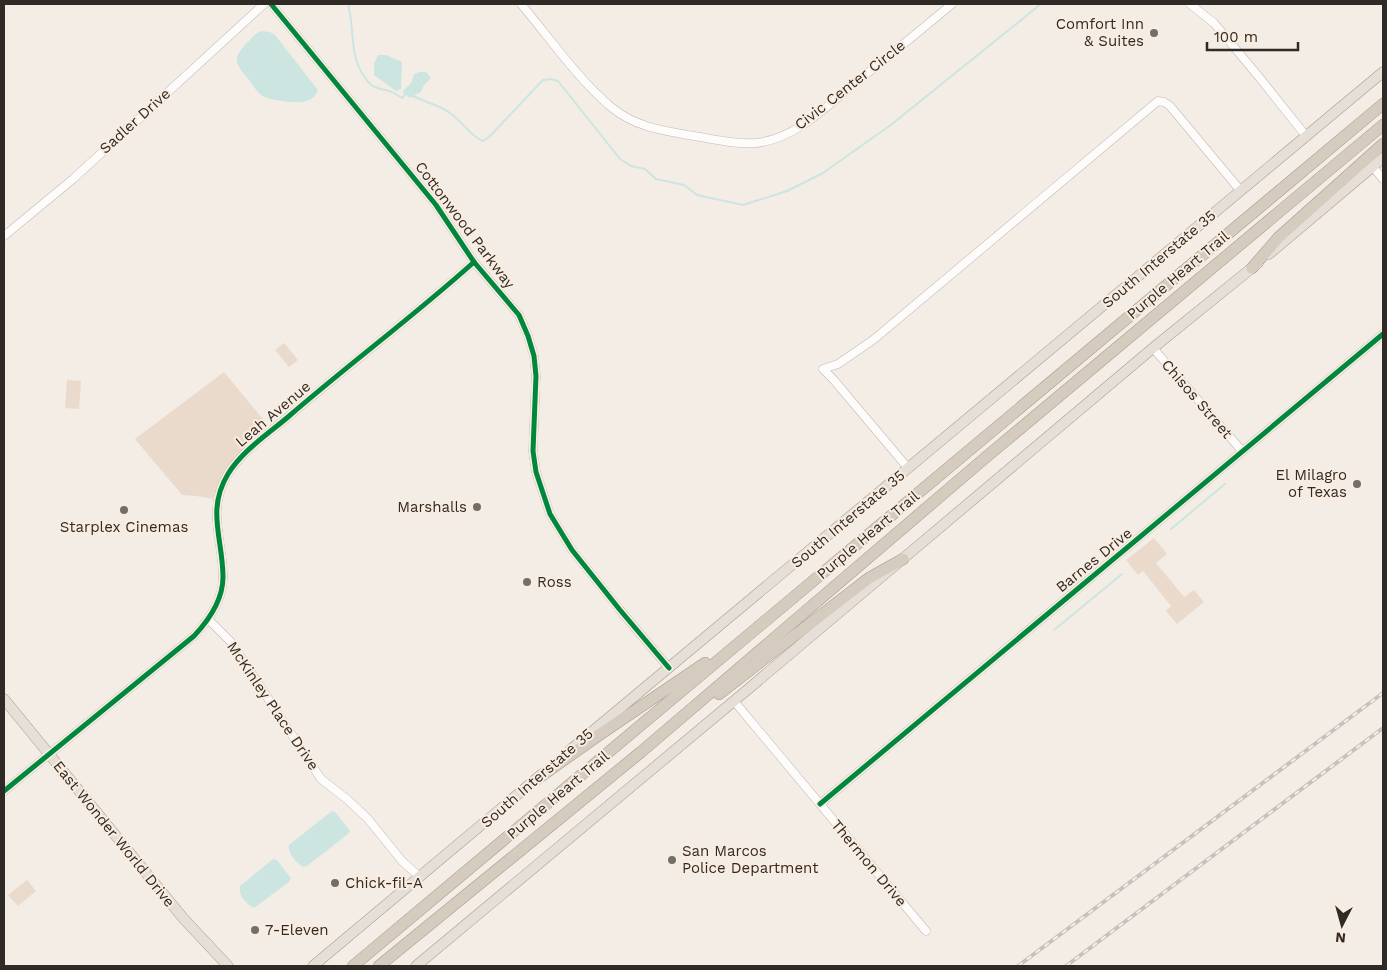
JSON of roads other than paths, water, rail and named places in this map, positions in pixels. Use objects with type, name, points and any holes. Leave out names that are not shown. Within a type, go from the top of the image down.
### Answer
[{"type":"highway","name":"Purple Heart Trail","points":[[353,966],[1383,104]]},
{"type":"highway","name":"Purple Heart Trail","points":[[379,966],[641,752],[985,458],[1383,125]]},
{"type":"highway","points":[[1252,268],[1279,237],[1383,144]]},
{"type":"highway","points":[[641,752],[665,736],[869,578],[903,559]]},
{"type":"highway","points":[[537,779],[764,622]]},
{"type":"main road","name":"South Interstate 35","points":[[313,966],[1383,72]]},
{"type":"main road","points":[[416,966],[734,702],[1153,348],[1383,158]]},
{"type":"main road","name":"East Wonder World Drive","points":[[4,699],[183,918],[228,966]]},
{"type":"street","name":"Sadler Drive","points":[[4,236],[73,179],[264,4]]},
{"type":"street","name":"Cottonwood Parkway","points":[[271,4],[436,205],[474,262],[519,315],[534,356],[536,376],[533,451],[536,472],[550,514],[572,550],[669,668]]},
{"type":"street","name":"Civic Center Circle","points":[[521,4],[582,79],[611,107],[632,121],[648,128],[741,143],[755,143],[776,139],[806,122],[952,4]]},
{"type":"street","points":[[1190,4],[1214,23],[1306,136]]},
{"type":"street","points":[[908,468],[833,378],[823,369],[838,364],[873,340],[1158,101],[1170,106],[1240,190]]},
{"type":"street","points":[[1373,167],[1383,179]]},
{"type":"street","name":"Leah Avenue","points":[[4,791],[194,636],[209,620],[215,607],[223,578],[216,523],[218,496],[222,484],[235,463],[474,262]]},
{"type":"street","name":"Barnes Drive","points":[[820,804],[1383,334]]},
{"type":"street","name":"Chisos Street","points":[[1153,348],[1242,451]]},
{"type":"street","name":"McKinley Place Drive","points":[[209,620],[231,642],[287,730],[321,778],[368,819],[402,861],[420,877]]},
{"type":"street","name":"Thermon Drive","points":[[734,702],[926,932]]},
{"type":"water","points":[[261,31],[270,32],[275,35],[318,90],[311,99],[294,102],[264,97],[238,66],[237,58],[241,49]]},
{"type":"water","points":[[378,55],[386,55],[402,62],[401,89],[396,91],[374,75],[374,64]]},
{"type":"water","points":[[426,72],[431,78],[424,85],[421,92],[410,98],[402,92],[411,83],[414,74]]},
{"type":"water","points":[[332,811],[335,812],[350,831],[307,866],[303,867],[291,854],[289,845]]},
{"type":"water","points":[[273,859],[277,860],[291,878],[289,882],[254,908],[243,899],[240,893],[240,886]]},
{"type":"waterway","points":[[348,4],[353,46],[363,75],[375,87],[392,92],[402,98],[406,94]]},
{"type":"waterway","points":[[413,96],[446,110],[483,141],[543,80],[551,79],[558,81],[620,159],[631,166],[645,169],[656,179],[684,185],[697,195],[743,205],[787,191],[823,173],[892,124],[1041,4]]},
{"type":"waterway","points":[[1171,529],[1225,484]]},
{"type":"waterway","points":[[1054,630],[1122,574]]},
{"type":"railway","points":[[1018,966],[1383,693]]},
{"type":"railway","points":[[1066,966],[1383,728]]},
{"type":"place","name":"Comfort Inn & Suites","points":[[1154,33]]},
{"type":"place","name":"El Milagro of Texas","points":[[1357,484]]},
{"type":"place","name":"Marshalls","points":[[477,507]]},
{"type":"place","name":"Starplex Cinemas","points":[[124,510]]},
{"type":"place","name":"Ross","points":[[527,582]]},
{"type":"place","name":"San Marcos Police Department","points":[[672,860]]},
{"type":"place","name":"Chick-fil-A","points":[[335,883]]},
{"type":"place","name":"7-Eleven","points":[[255,930]]}]
